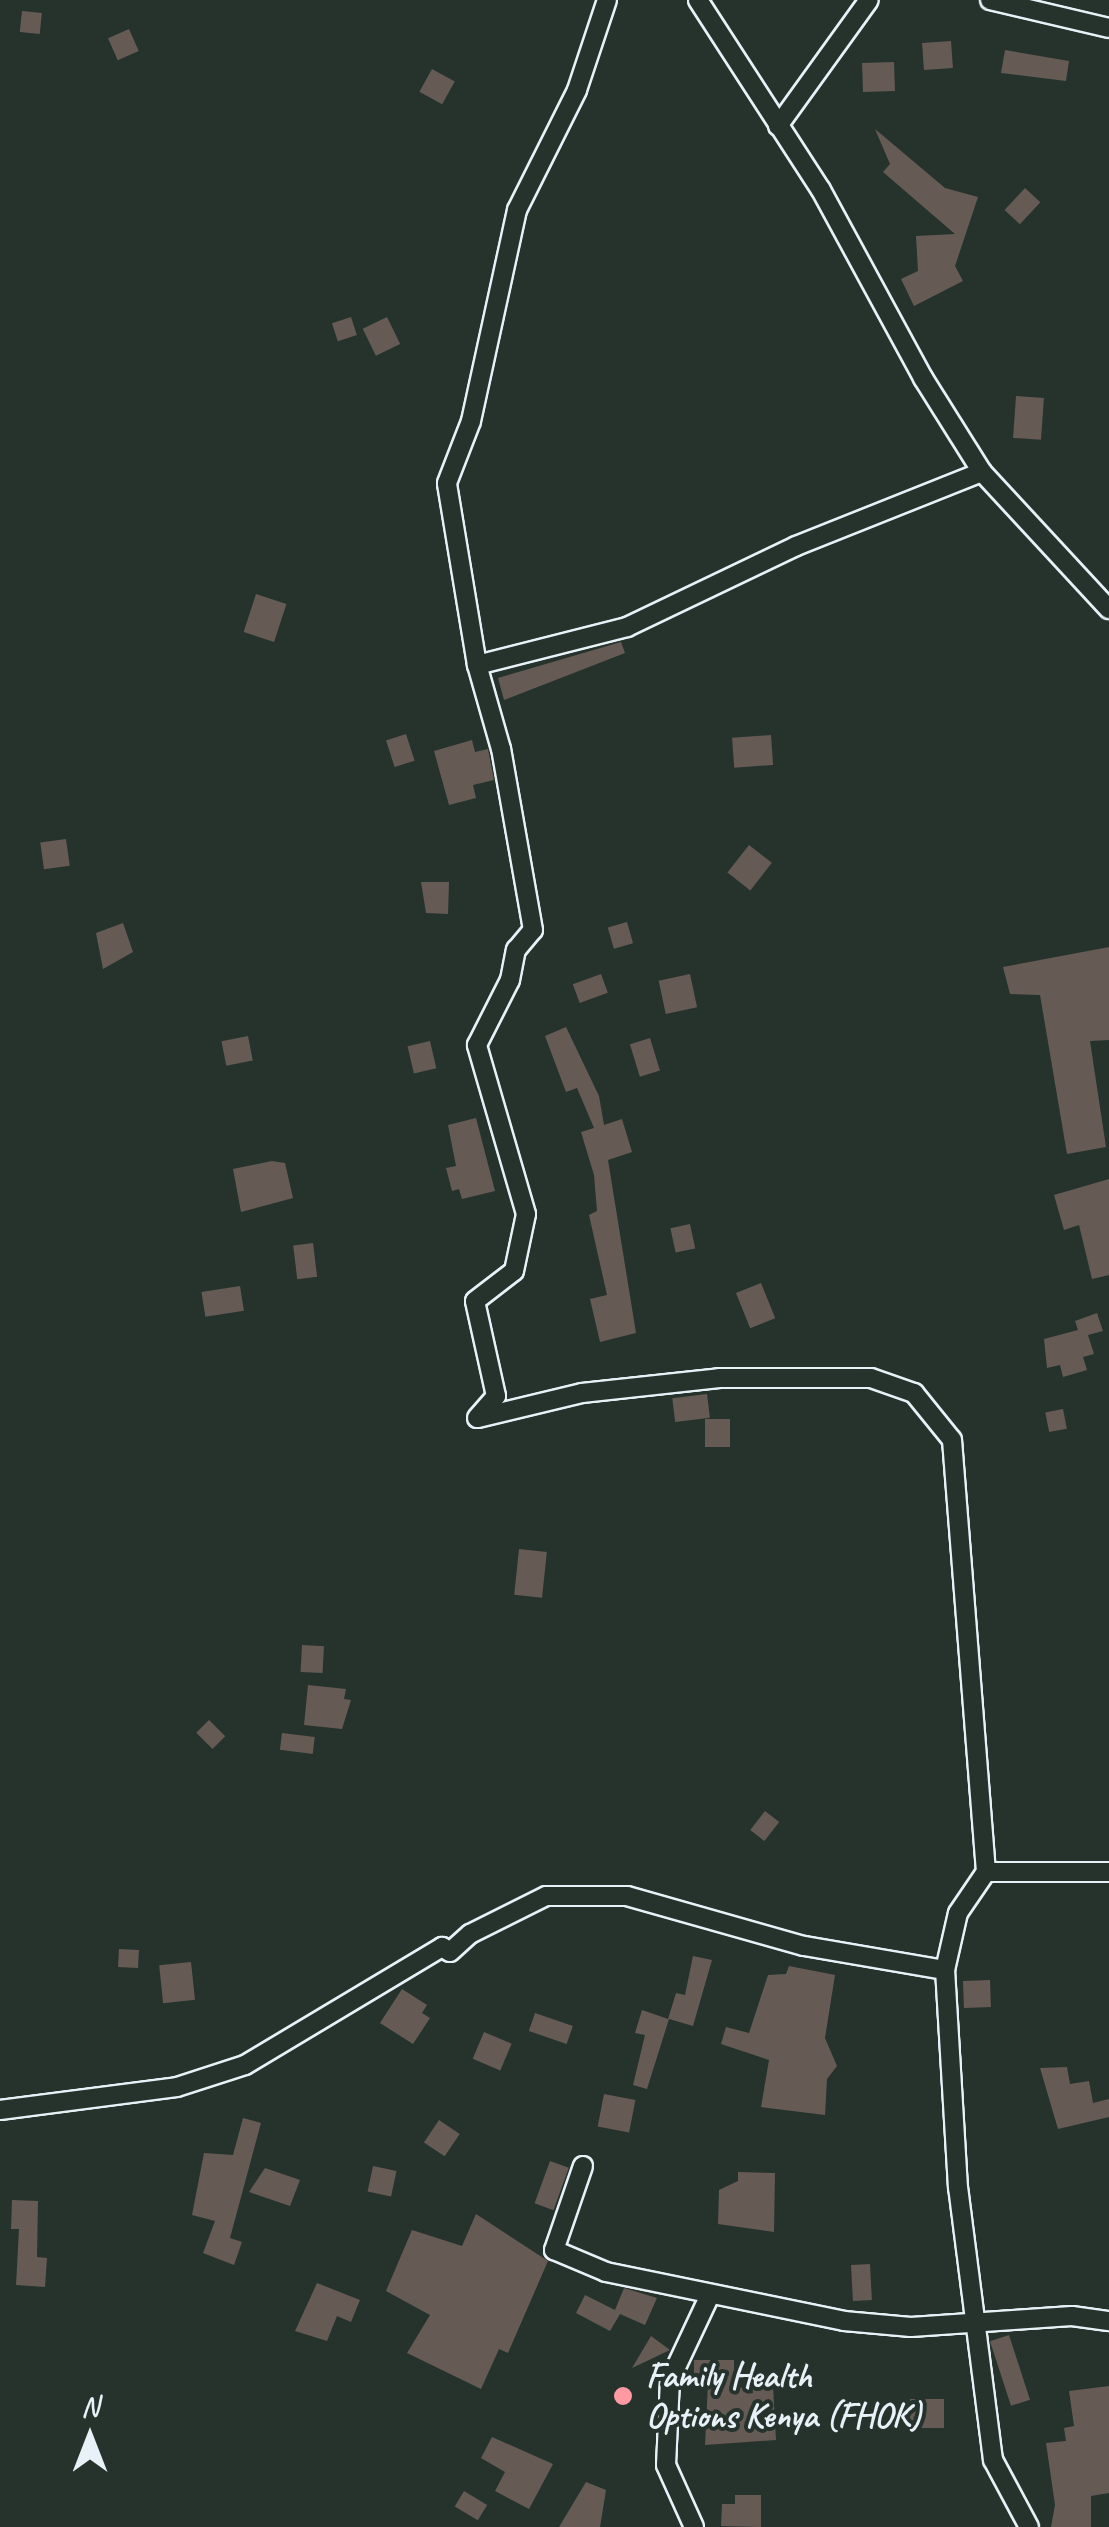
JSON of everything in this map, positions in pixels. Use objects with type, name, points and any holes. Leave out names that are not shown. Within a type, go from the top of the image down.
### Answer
[{"type":"street","points":[[607,0],[577,90],[517,210],[471,421],[448,482],[477,664],[501,749],[533,930],[516,950],[510,980],[477,1046],[526,1214],[514,1271],[475,1301],[496,1396],[478,1418],[582,1393],[719,1378],[871,1378],[914,1394],[952,1440],[986,1872],[958,1913],[946,1970],[958,2188],[979,2322],[993,2460],[1029,2527]]},
{"type":"street","points":[[698,0],[778,126],[982,472],[1109,609]]},
{"type":"street","points":[[778,126],[869,0]]},
{"type":"street","points":[[990,0],[1109,28]]},
{"type":"street","points":[[477,664],[627,627],[796,546],[982,472]]},
{"type":"street","points":[[986,1872],[1109,1872]]},
{"type":"street","points":[[0,2110],[176,2087],[245,2065],[442,1948],[450,1952],[470,1934],[546,1896],[627,1896],[804,1946],[946,1970]]},
{"type":"street","points":[[583,2166],[554,2250],[606,2272],[844,2322],[911,2327],[1109,2321]]},
{"type":"street","points":[[694,2527],[666,2465],[670,2380],[710,2295]]},
{"type":"building","points":[[22,11],[42,13],[40,34],[20,32]]},
{"type":"building","points":[[129,29],[139,51],[118,60],[108,38]]},
{"type":"building","points":[[951,41],[953,68],[924,70],[922,43]]},
{"type":"building","points":[[1005,50],[1069,61],[1066,81],[1001,73]]},
{"type":"building","points":[[894,62],[895,91],[863,92],[862,63]]},
{"type":"building","points":[[432,69],[455,82],[442,104],[419,92]]},
{"type":"building","points":[[875,129],[945,188],[978,197],[955,266],[963,281],[914,306],[901,279],[918,271],[916,236],[955,234],[883,172],[890,164]]},
{"type":"building","points":[[1025,188],[1040,202],[1020,224],[1005,210]]},
{"type":"building","points":[[351,317],[357,335],[338,341],[332,323]]},
{"type":"building","points":[[387,317],[400,344],[376,356],[363,329]]},
{"type":"building","points":[[1016,396],[1044,398],[1041,440],[1013,438]]},
{"type":"building","points":[[256,594],[286,604],[274,642],[244,632]]},
{"type":"building","points":[[621,642],[625,653],[504,700],[498,678]]},
{"type":"building","points":[[406,734],[415,761],[395,767],[386,740]]},
{"type":"building","points":[[771,735],[773,765],[734,768],[732,738]]},
{"type":"building","points":[[472,740],[475,752],[488,749],[494,780],[473,785],[476,798],[449,805],[434,751]]},
{"type":"building","points":[[66,839],[70,866],[44,869],[40,843]]},
{"type":"building","points":[[749,845],[772,863],[750,890],[727,873]]},
{"type":"building","points":[[421,882],[449,882],[448,914],[426,913]]},
{"type":"building","points":[[627,922],[633,943],[614,949],[608,928]]},
{"type":"building","points":[[123,923],[133,952],[103,969],[96,933]]},
{"type":"building","points":[[1109,947],[1109,1040],[1090,1041],[1106,1147],[1067,1154],[1040,995],[1010,994],[1003,967]]},
{"type":"building","points":[[601,974],[608,993],[580,1003],[573,984]]},
{"type":"building","points":[[690,974],[697,1007],[666,1014],[659,981]]},
{"type":"building","points":[[566,1027],[599,1096],[604,1125],[622,1119],[632,1152],[608,1160],[636,1333],[600,1342],[590,1299],[607,1295],[589,1215],[597,1211],[594,1175],[581,1132],[594,1128],[577,1088],[566,1092],[545,1036]]},
{"type":"building","points":[[248,1036],[253,1061],[226,1066],[221,1041]]},
{"type":"building","points":[[650,1038],[660,1071],[640,1077],[630,1044]]},
{"type":"building","points":[[430,1041],[436,1068],[414,1073],[408,1046]]},
{"type":"building","points":[[476,1118],[495,1191],[462,1199],[459,1189],[452,1191],[446,1168],[456,1166],[448,1125]]},
{"type":"building","points":[[272,1161],[285,1163],[293,1198],[241,1212],[233,1169]]},
{"type":"building","points":[[1109,1179],[1109,1275],[1092,1279],[1079,1225],[1064,1230],[1054,1195]]},
{"type":"building","points":[[690,1224],[695,1248],[676,1253],[670,1228]]},
{"type":"building","points":[[313,1243],[317,1277],[297,1279],[293,1245]]},
{"type":"building","points":[[761,1283],[775,1318],[750,1328],[736,1293]]},
{"type":"building","points":[[240,1286],[244,1311],[205,1317],[201,1292]]},
{"type":"building","points":[[1097,1313],[1103,1331],[1088,1335],[1094,1354],[1083,1357],[1087,1370],[1063,1377],[1060,1365],[1047,1368],[1044,1339],[1078,1330],[1075,1321]]},
{"type":"building","points":[[707,1394],[710,1418],[675,1422],[672,1398]]},
{"type":"building","points":[[1063,1409],[1067,1429],[1049,1432],[1045,1412]]},
{"type":"building","points":[[705,1419],[730,1419],[730,1447],[705,1447]]},
{"type":"building","points":[[519,1549],[547,1552],[542,1598],[514,1595]]},
{"type":"building","points":[[302,1645],[324,1646],[323,1673],[301,1672]]},
{"type":"building","points":[[308,1685],[346,1689],[344,1699],[351,1700],[342,1729],[304,1725]]},
{"type":"building","points":[[209,1720],[225,1736],[213,1749],[196,1733]]},
{"type":"building","points":[[282,1733],[315,1737],[313,1754],[280,1750]]},
{"type":"building","points":[[765,1811],[779,1822],[764,1841],[750,1830]]},
{"type":"building","points":[[119,1949],[139,1950],[138,1968],[118,1967]]},
{"type":"building","points":[[693,1956],[712,1960],[693,2026],[669,2019],[647,2089],[633,2085],[645,2035],[635,2033],[642,2010],[668,2019],[676,1993],[685,1995]]},
{"type":"building","points":[[191,1962],[195,2000],[163,2003],[159,1965]]},
{"type":"building","points":[[789,1966],[835,1975],[825,2038],[837,2066],[827,2079],[825,2115],[761,2107],[769,2060],[721,2044],[726,2027],[749,2033],[768,1975],[786,1974]]},
{"type":"building","points":[[990,1980],[991,2007],[964,2008],[963,1981]]},
{"type":"building","points":[[402,1989],[427,2005],[422,2013],[430,2018],[413,2044],[380,2023]]},
{"type":"building","points":[[535,2013],[573,2026],[567,2044],[529,2031]]},
{"type":"building","points":[[484,2032],[512,2044],[500,2070],[473,2059]]},
{"type":"building","points":[[1067,2067],[1070,2084],[1089,2081],[1093,2103],[1109,2099],[1109,2117],[1058,2129],[1040,2068]]},
{"type":"building","points":[[604,2094],[635,2100],[629,2132],[598,2126]]},
{"type":"building","points":[[243,2118],[261,2123],[230,2238],[242,2242],[234,2265],[203,2253],[215,2221],[192,2215],[204,2153],[233,2155]]},
{"type":"building","points":[[439,2120],[460,2134],[445,2156],[424,2142]]},
{"type":"building","points":[[550,2161],[569,2168],[553,2210],[535,2203]]},
{"type":"building","points":[[373,2166],[396,2171],[391,2196],[368,2191]]},
{"type":"building","points":[[265,2168],[300,2180],[290,2206],[249,2192]]},
{"type":"building","points":[[738,2172],[775,2173],[774,2232],[718,2224],[719,2190],[738,2181]]},
{"type":"building","points":[[12,2200],[38,2201],[37,2257],[47,2258],[45,2287],[16,2285],[19,2229],[11,2229]]},
{"type":"building","points":[[476,2214],[548,2261],[508,2353],[499,2349],[481,2389],[407,2353],[430,2315],[386,2291],[412,2230],[462,2246]]},
{"type":"building","points":[[870,2264],[872,2300],[853,2301],[851,2265]]},
{"type":"building","points":[[317,2283],[360,2300],[351,2322],[337,2316],[327,2341],[295,2331]]},
{"type":"building","points":[[624,2288],[657,2298],[645,2325],[620,2314],[610,2331],[576,2313],[585,2295],[615,2310]]},
{"type":"building","points":[[1009,2335],[1030,2400],[1011,2406],[990,2341]]},
{"type":"building","points":[[651,2336],[670,2350],[632,2368]]},
{"type":"building","points":[[694,2360],[734,2360],[734,2388],[773,2386],[776,2440],[705,2445],[708,2383],[694,2383]]},
{"type":"building","points":[[1109,2386],[1109,2493],[1091,2496],[1091,2527],[1051,2527],[1055,2505],[1046,2443],[1066,2441],[1064,2428],[1074,2426],[1069,2391]]},
{"type":"building","points":[[910,2399],[944,2399],[944,2428],[910,2428]]},
{"type":"building","points":[[492,2437],[553,2464],[529,2509],[495,2491],[505,2472],[481,2458]]},
{"type":"building","points":[[586,2482],[606,2490],[600,2527],[559,2527]]},
{"type":"building","points":[[464,2491],[487,2505],[478,2520],[455,2506]]},
{"type":"building","points":[[735,2495],[761,2495],[761,2527],[721,2526],[722,2504],[735,2504]]},
{"type":"place","name":"Family Health Options Kenya (FHOK)","points":[[623,2396]]}]
